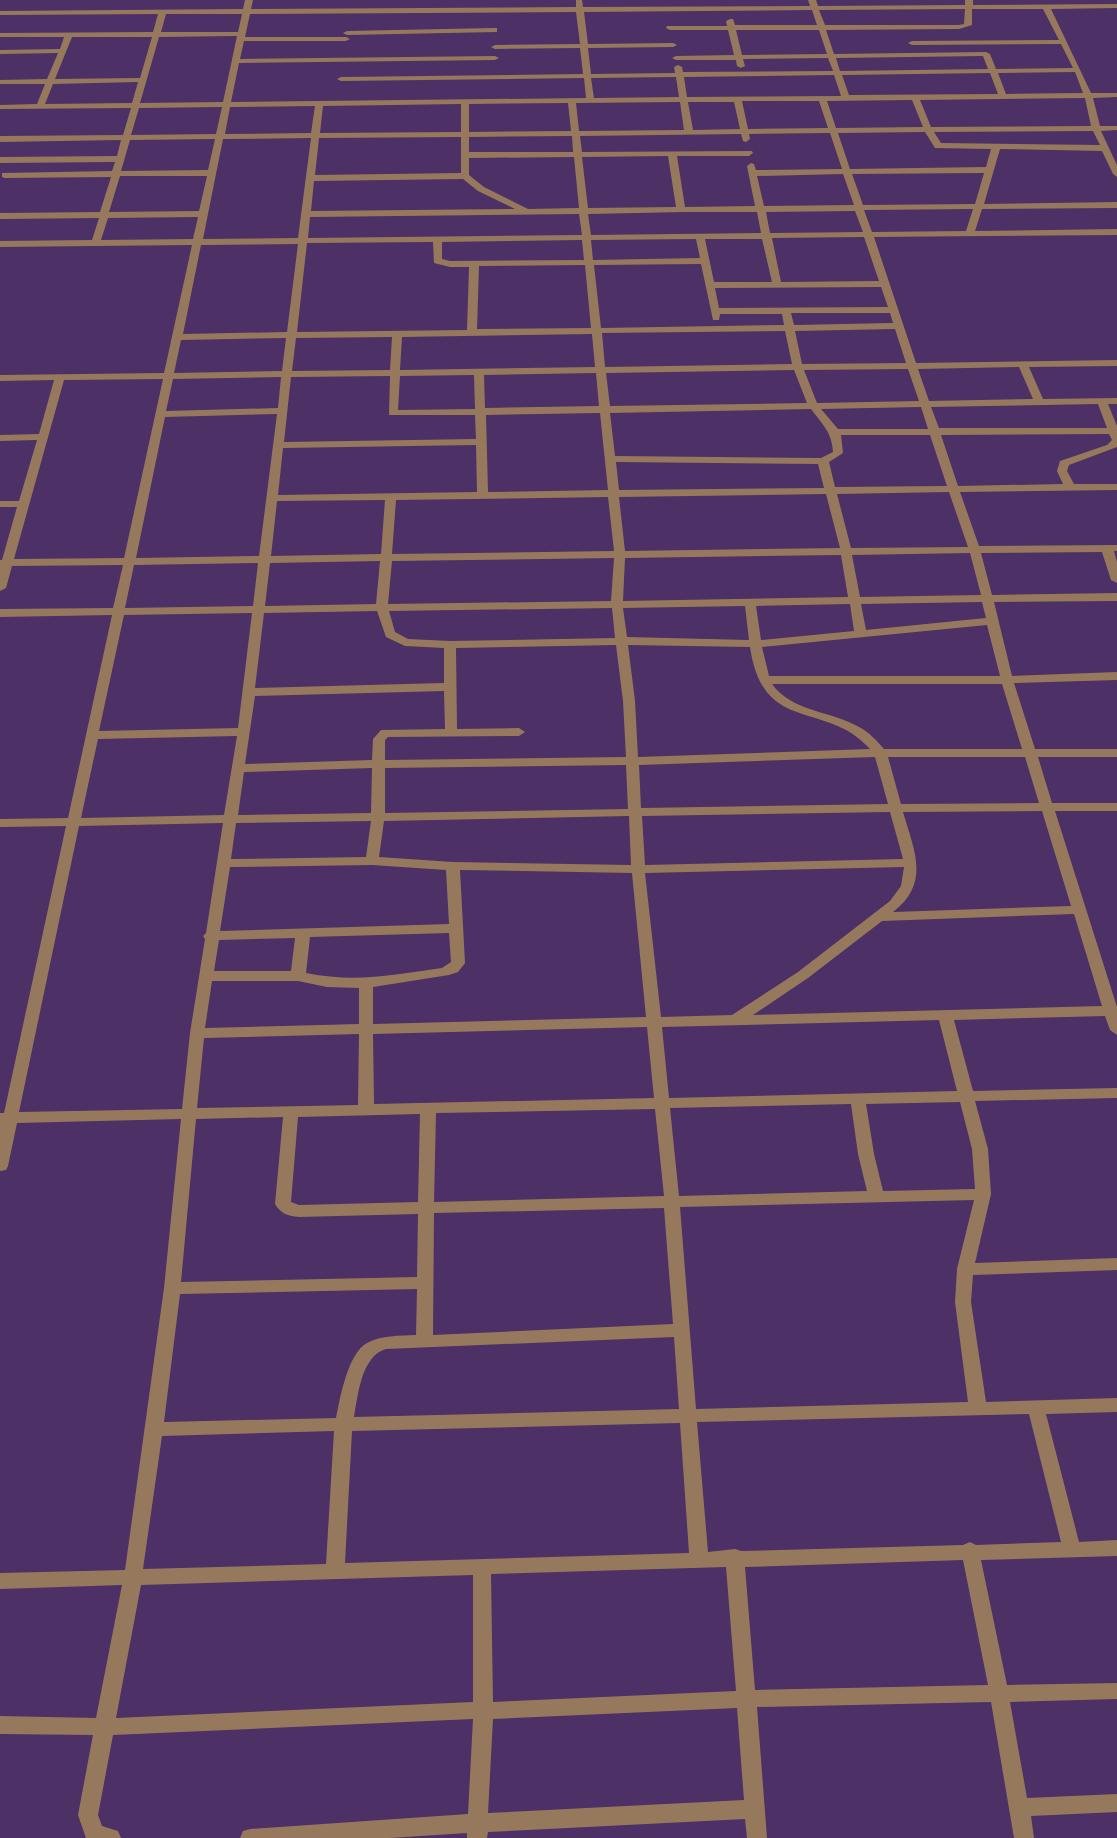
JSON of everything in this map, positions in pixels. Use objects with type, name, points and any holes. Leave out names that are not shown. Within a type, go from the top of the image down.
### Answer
[{"type":"street","points":[[339,104],[350,0]]},
{"type":"street","points":[[665,3],[689,132]]},
{"type":"street","points":[[0,13],[163,11],[248,5],[349,10],[430,4],[494,8],[519,4],[665,3],[1060,3],[1117,6]]},
{"type":"street","points":[[726,3],[743,74]]},
{"type":"street","points":[[813,3],[846,98]]},
{"type":"street","points":[[897,3],[917,55]]},
{"type":"street","points":[[670,28],[964,26],[968,25],[969,3]]},
{"type":"street","points":[[579,4],[590,101]]},
{"type":"street","points":[[0,1166],[5,1118],[73,823],[248,5]]},
{"type":"street","points":[[1045,5],[1088,95],[1096,128],[1117,174]]},
{"type":"street","points":[[494,8],[496,77]]},
{"type":"street","points":[[96,243],[163,11]]},
{"type":"street","points":[[16,13],[4,35],[0,53],[62,51]]},
{"type":"street","points":[[4,35],[346,36],[494,30]]},
{"type":"street","points":[[40,107],[69,35]]},
{"type":"street","points":[[912,43],[1063,42]]},
{"type":"street","points":[[495,47],[673,45]]},
{"type":"street","points":[[676,58],[986,54],[1003,96]]},
{"type":"street","points":[[236,61],[495,58]]},
{"type":"street","points":[[341,79],[1077,70]]},
{"type":"street","points":[[0,82],[144,80]]},
{"type":"street","points":[[0,107],[1117,95]]},
{"type":"street","points":[[915,97],[928,130],[939,146],[1104,148]]},
{"type":"street","points":[[822,98],[974,549],[989,599],[991,621],[1007,680],[1117,1030]]},
{"type":"street","points":[[737,99],[777,284]]},
{"type":"street","points":[[572,101],[620,554],[617,604],[623,641],[638,869],[672,1201],[699,1559]]},
{"type":"street","points":[[465,176],[466,102]]},
{"type":"street","points":[[111,1838],[94,1833],[88,1815],[133,1576],[154,1429],[191,1114],[197,1033],[210,936],[244,733],[320,104]]},
{"type":"street","points":[[0,139],[1117,128]]},
{"type":"street","points":[[970,234],[996,148]]},
{"type":"street","points":[[672,153],[681,211]]},
{"type":"street","points":[[465,155],[748,153]]},
{"type":"street","points":[[0,160],[121,159]]},
{"type":"street","points":[[10,160],[2,180],[117,174],[212,173]]},
{"type":"street","points":[[753,173],[990,170]]},
{"type":"street","points":[[310,178],[465,176],[481,189],[528,212]]},
{"type":"street","points":[[305,214],[1117,205]]},
{"type":"street","points":[[0,216],[202,214]]},
{"type":"street","points":[[0,244],[1117,232]]},
{"type":"street","points":[[699,237],[718,328]]},
{"type":"street","points":[[438,239],[437,261],[474,264],[704,261]]},
{"type":"street","points":[[472,332],[474,264]]},
{"type":"street","points":[[709,285],[885,284]]},
{"type":"street","points":[[715,311],[893,310]]},
{"type":"street","points":[[610,459],[822,461],[838,453],[837,432],[812,404],[804,388],[786,311]]},
{"type":"street","points":[[177,337],[899,326]]},
{"type":"street","points":[[397,333],[393,413],[1117,401]]},
{"type":"street","points":[[0,378],[1117,363]]},
{"type":"street","points":[[1023,365],[1039,402]]},
{"type":"street","points":[[479,372],[483,496]]},
{"type":"street","points":[[0,588],[4,563],[24,504],[60,377]]},
{"type":"street","points":[[1070,488],[1062,471],[1064,463],[1111,447],[1117,440],[1102,401]]},
{"type":"street","points":[[160,414],[282,411]]},
{"type":"street","points":[[837,432],[1113,431]]},
{"type":"street","points":[[0,438],[43,437]]},
{"type":"street","points":[[278,445],[481,442]]},
{"type":"street","points":[[822,461],[846,551],[861,635]]},
{"type":"street","points":[[271,498],[1117,487]]},
{"type":"street","points":[[391,497],[382,608],[390,634],[405,642],[450,645],[623,641],[757,644],[991,621]]},
{"type":"street","points":[[0,504],[24,504]]},
{"type":"street","points":[[4,563],[1112,548],[1117,580]]},
{"type":"street","points":[[0,613],[1117,597]]},
{"type":"street","points":[[736,1019],[803,975],[878,917],[906,893],[911,881],[911,863],[898,808],[880,753],[855,729],[788,704],[773,695],[763,680],[750,603]]},
{"type":"street","points":[[450,645],[452,733]]},
{"type":"street","points":[[763,680],[1007,680],[1117,676]]},
{"type":"street","points":[[249,692],[451,687]]},
{"type":"street","points":[[372,862],[378,818],[380,739],[385,733],[519,732]]},
{"type":"street","points":[[92,735],[244,733]]},
{"type":"street","points":[[238,768],[632,761],[880,753],[1117,753]]},
{"type":"street","points":[[0,824],[898,808],[1117,807]]},
{"type":"street","points":[[224,863],[372,862],[638,869],[911,863]]},
{"type":"street","points":[[205,976],[298,976],[327,982],[366,984],[453,969],[458,963],[453,866]]},
{"type":"street","points":[[878,917],[1079,910]]},
{"type":"street","points":[[210,936],[457,928]]},
{"type":"street","points":[[298,976],[303,933]]},
{"type":"street","points":[[366,984],[366,1110]]},
{"type":"street","points":[[197,1033],[1110,1011]]},
{"type":"street","points":[[945,1014],[979,1149],[983,1194],[965,1269],[962,1301],[978,1410]]},
{"type":"street","points":[[5,1118],[1117,1093]]},
{"type":"street","points":[[858,1099],[866,1154],[876,1196]]},
{"type":"street","points":[[424,1340],[428,1109]]},
{"type":"street","points":[[290,1111],[283,1204],[289,1210],[983,1194]]},
{"type":"street","points":[[965,1269],[1117,1264]]},
{"type":"street","points":[[172,1288],[425,1283]]},
{"type":"street","points":[[335,1570],[343,1423],[359,1364],[369,1349],[386,1343],[424,1340],[681,1330]]},
{"type":"street","points":[[154,1429],[343,1423],[688,1418],[1117,1405]]},
{"type":"street","points":[[1036,1408],[1072,1549]]},
{"type":"street","points":[[0,1581],[970,1550],[1117,1548]]},
{"type":"street","points":[[970,1550],[999,1693],[1024,1838]]},
{"type":"street","points":[[735,1557],[757,1838]]},
{"type":"street","points":[[477,1830],[483,1712],[482,1566]]},
{"type":"street","points":[[0,1725],[106,1727],[746,1699],[1117,1690]]},
{"type":"street","points":[[1018,1808],[1117,1803]]},
{"type":"street","points":[[250,1838],[477,1830],[755,1809]]}]
